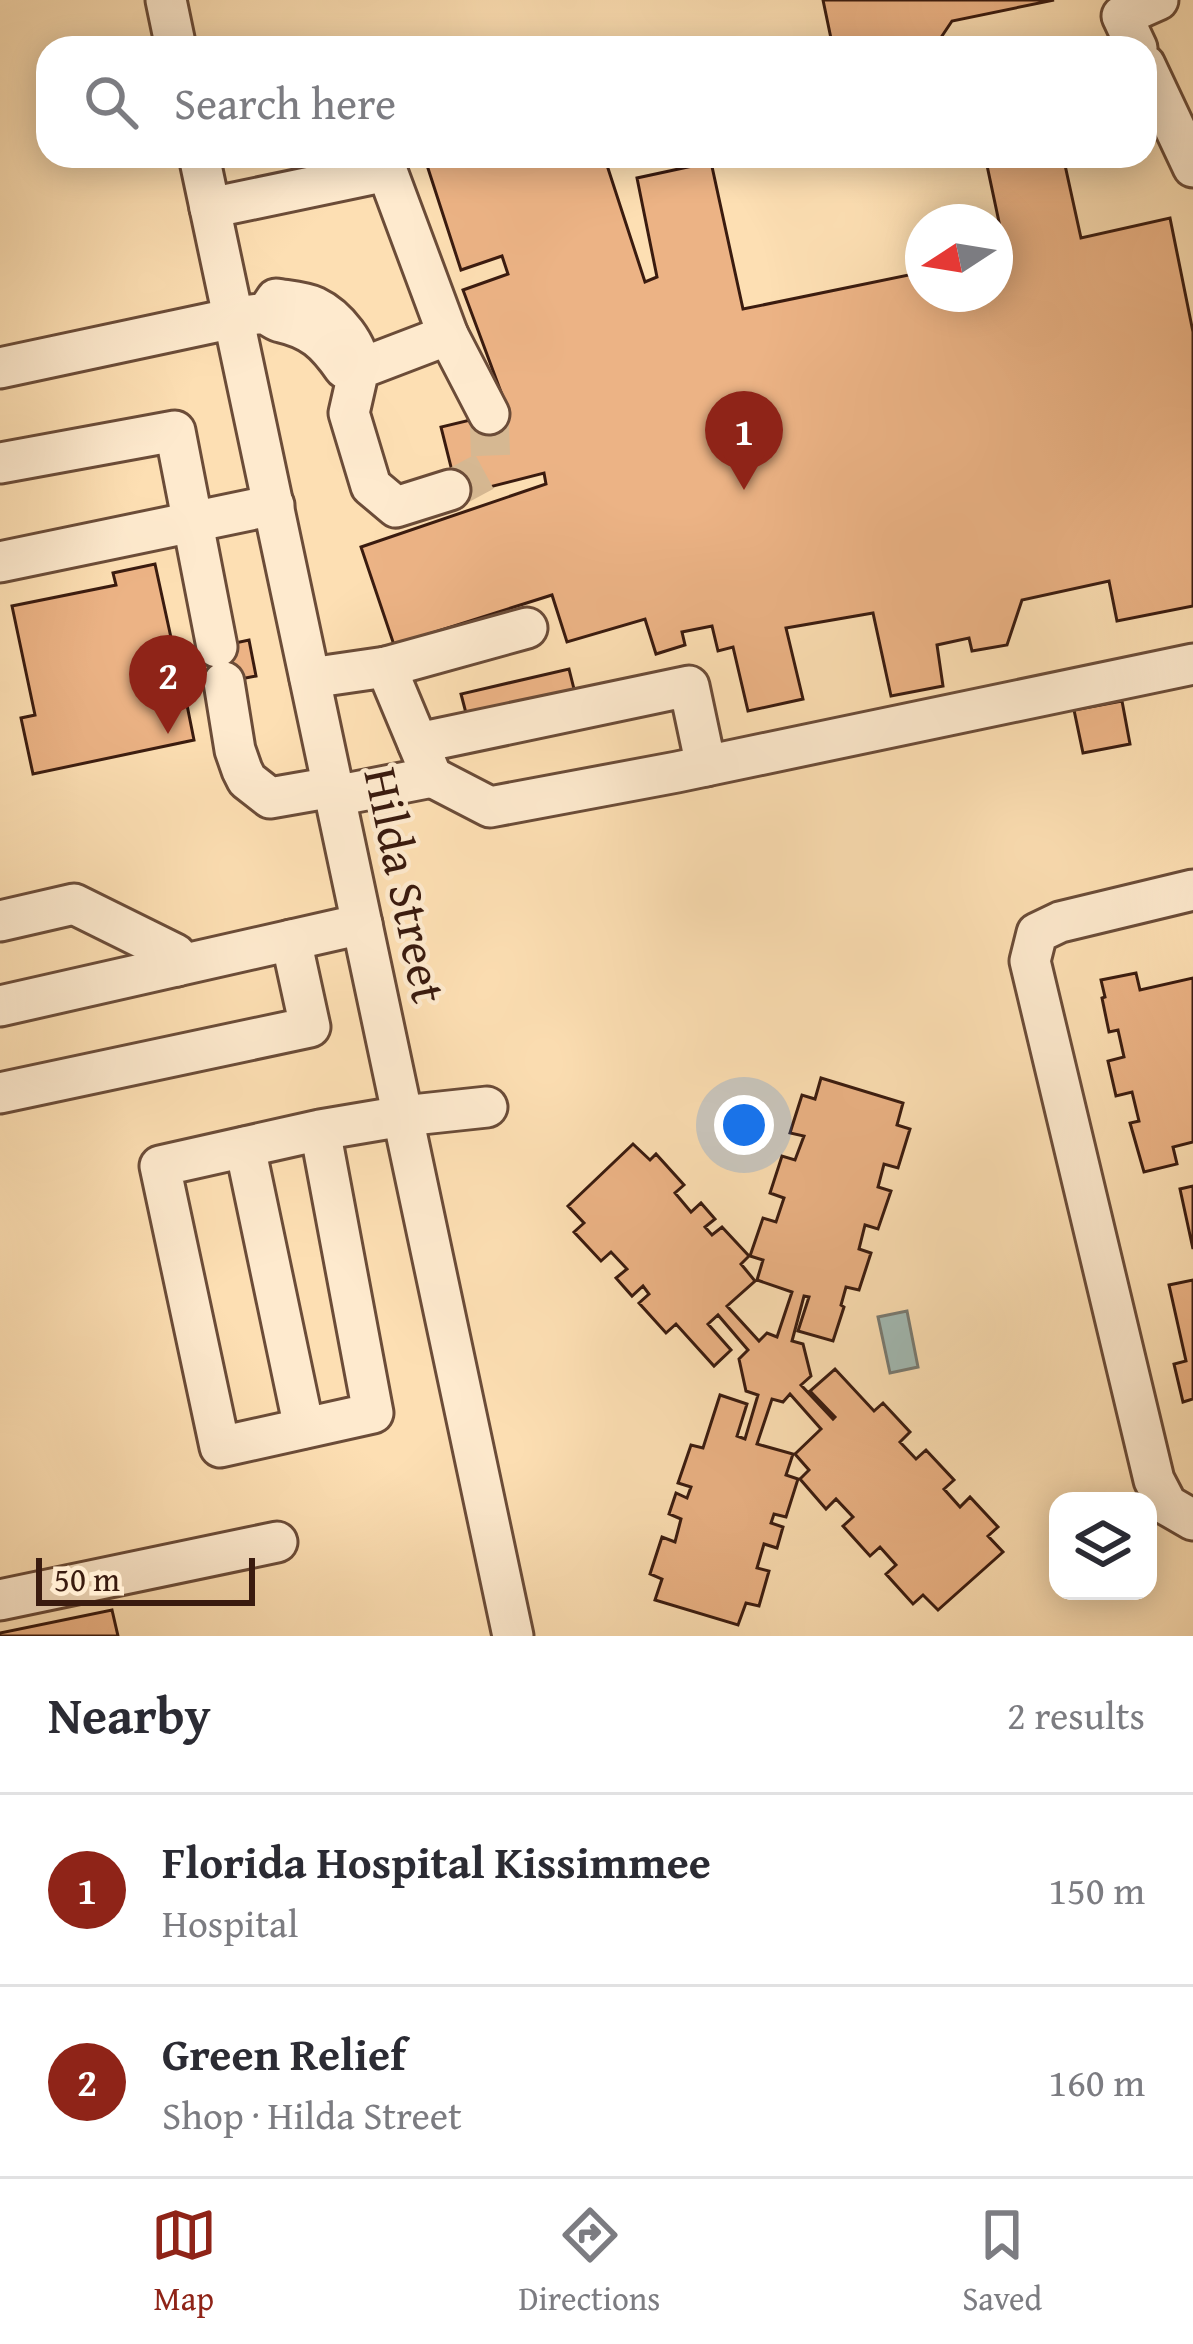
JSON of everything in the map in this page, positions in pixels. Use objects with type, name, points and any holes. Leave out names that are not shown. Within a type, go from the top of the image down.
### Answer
[{"type":"street","points":[[166,0],[174,36]]},
{"type":"street","points":[[1131,36],[1122,16],[1158,0]]},
{"type":"street","points":[[1157,90],[1193,167]]},
{"type":"street","name":"Hilda Street","points":[[202,168],[210,208],[250,316],[274,505],[513,1636]]},
{"type":"street","points":[[210,208],[369,168]]},
{"type":"street","points":[[386,168],[448,334],[489,414]]},
{"type":"street","points":[[0,368],[250,316],[290,322],[316,336],[344,368],[359,369],[448,334]]},
{"type":"street","points":[[359,369],[349,413],[371,486],[396,507],[450,490]]},
{"type":"street","points":[[0,464],[175,431],[235,750],[247,780],[270,798],[334,792],[425,760],[688,686],[706,766]]},
{"type":"street","points":[[0,562],[274,505]]},
{"type":"street","points":[[310,678],[386,668],[527,628]]},
{"type":"street","points":[[386,668],[425,760],[490,807],[1193,664]]},
{"type":"street","points":[[1193,890],[1060,922],[1037,933],[1030,961],[1154,1480],[1167,1505],[1193,1520]]},
{"type":"street","points":[[0,921],[74,904],[175,954],[177,966]]},
{"type":"street","points":[[0,1006],[362,924]]},
{"type":"street","points":[[0,1093],[310,1027],[291,940]]},
{"type":"street","points":[[320,1130],[373,1414],[220,1447],[160,1166],[320,1130],[487,1108]]},
{"type":"street","points":[[245,1147],[304,1429]]},
{"type":"street","points":[[0,1600],[277,1542]]},
{"type":"water","points":[[907,1311],[918,1367],[890,1373],[878,1317]]},
{"type":"building","points":[[823,0],[1054,0],[952,21],[942,36],[830,36]]},
{"type":"building","points":[[428,168],[608,168],[645,282],[657,277],[637,178],[683,168],[712,168],[743,309],[905,276],[905,312],[1013,312],[1013,204],[995,204],[988,168],[1066,168],[1081,238],[1170,218],[1193,332],[1193,606],[1117,621],[1109,581],[1022,600],[1007,645],[972,651],[969,638],[937,645],[943,686],[891,696],[873,613],[786,628],[803,699],[748,711],[733,647],[718,651],[712,626],[682,632],[685,645],[656,654],[645,619],[567,642],[552,595],[394,645],[361,547],[546,484],[544,473],[458,495],[441,427],[508,411],[463,290],[508,274],[502,256],[461,270]]},
{"type":"building","points":[[155,564],[175,656],[249,640],[256,676],[184,690],[194,740],[33,774],[21,718],[35,715],[12,606],[116,585],[113,573]]},
{"type":"building","points":[[569,669],[575,693],[467,717],[461,694]]},
{"type":"building","points":[[1122,701],[1130,744],[1083,753],[1074,710]]},
{"type":"building","points":[[1136,973],[1140,990],[1193,978],[1193,1142],[1173,1147],[1177,1164],[1144,1172],[1130,1123],[1139,1121],[1132,1092],[1116,1096],[1108,1061],[1124,1057],[1118,1030],[1109,1032],[1101,980]]},
{"type":"building","points":[[821,1078],[903,1103],[897,1125],[910,1129],[898,1168],[884,1164],[878,1187],[891,1191],[878,1229],[865,1225],[859,1249],[871,1253],[859,1290],[846,1287],[833,1341],[798,1331],[809,1297],[804,1296],[792,1341],[803,1344],[811,1376],[801,1385],[833,1419],[810,1391],[835,1369],[874,1411],[883,1403],[910,1432],[900,1442],[916,1459],[926,1450],[954,1480],[944,1489],[960,1507],[970,1497],[998,1527],[988,1536],[1003,1552],[938,1610],[923,1595],[913,1604],[886,1574],[896,1565],[880,1547],[870,1556],[843,1526],[853,1517],[836,1499],[826,1509],[800,1479],[809,1470],[795,1454],[821,1429],[790,1394],[783,1402],[772,1399],[757,1444],[793,1454],[786,1475],[798,1479],[786,1517],[774,1514],[771,1523],[783,1527],[777,1548],[764,1544],[757,1568],[769,1571],[759,1606],[746,1603],[738,1625],[655,1600],[662,1579],[650,1574],[662,1537],[675,1542],[681,1519],[669,1514],[676,1493],[687,1498],[691,1487],[678,1483],[691,1445],[703,1448],[720,1395],[747,1404],[737,1436],[745,1439],[758,1395],[746,1391],[739,1359],[748,1350],[718,1315],[708,1324],[731,1350],[714,1366],[676,1324],[666,1333],[639,1303],[649,1294],[643,1286],[632,1296],[616,1278],[627,1269],[611,1252],[601,1261],[574,1232],[584,1223],[568,1206],[633,1144],[650,1160],[656,1154],[684,1185],[675,1193],[691,1212],[701,1203],[715,1219],[705,1227],[712,1235],[722,1227],[749,1256],[741,1264],[755,1281],[727,1306],[759,1341],[767,1333],[777,1337],[792,1292],[757,1280],[763,1260],[750,1256],[763,1218],[776,1222],[784,1198],[770,1193],[782,1156],[795,1160],[804,1136],[790,1133],[802,1095],[815,1099]]},
{"type":"building","points":[[1193,1186],[1193,1249],[1180,1189]]},
{"type":"building","points":[[1193,1280],[1193,1399],[1183,1402],[1174,1364],[1186,1361],[1169,1285]]},
{"type":"building","points":[[112,1610],[118,1636],[0,1636],[0,1633]]},
{"type":"tunnel","points":[[450,490],[491,468],[489,414]]},
{"type":"place","name":"Florida Hospital Kissimmee","points":[[744,490]]},
{"type":"place","name":"Green Relief","points":[[168,734]]}]
